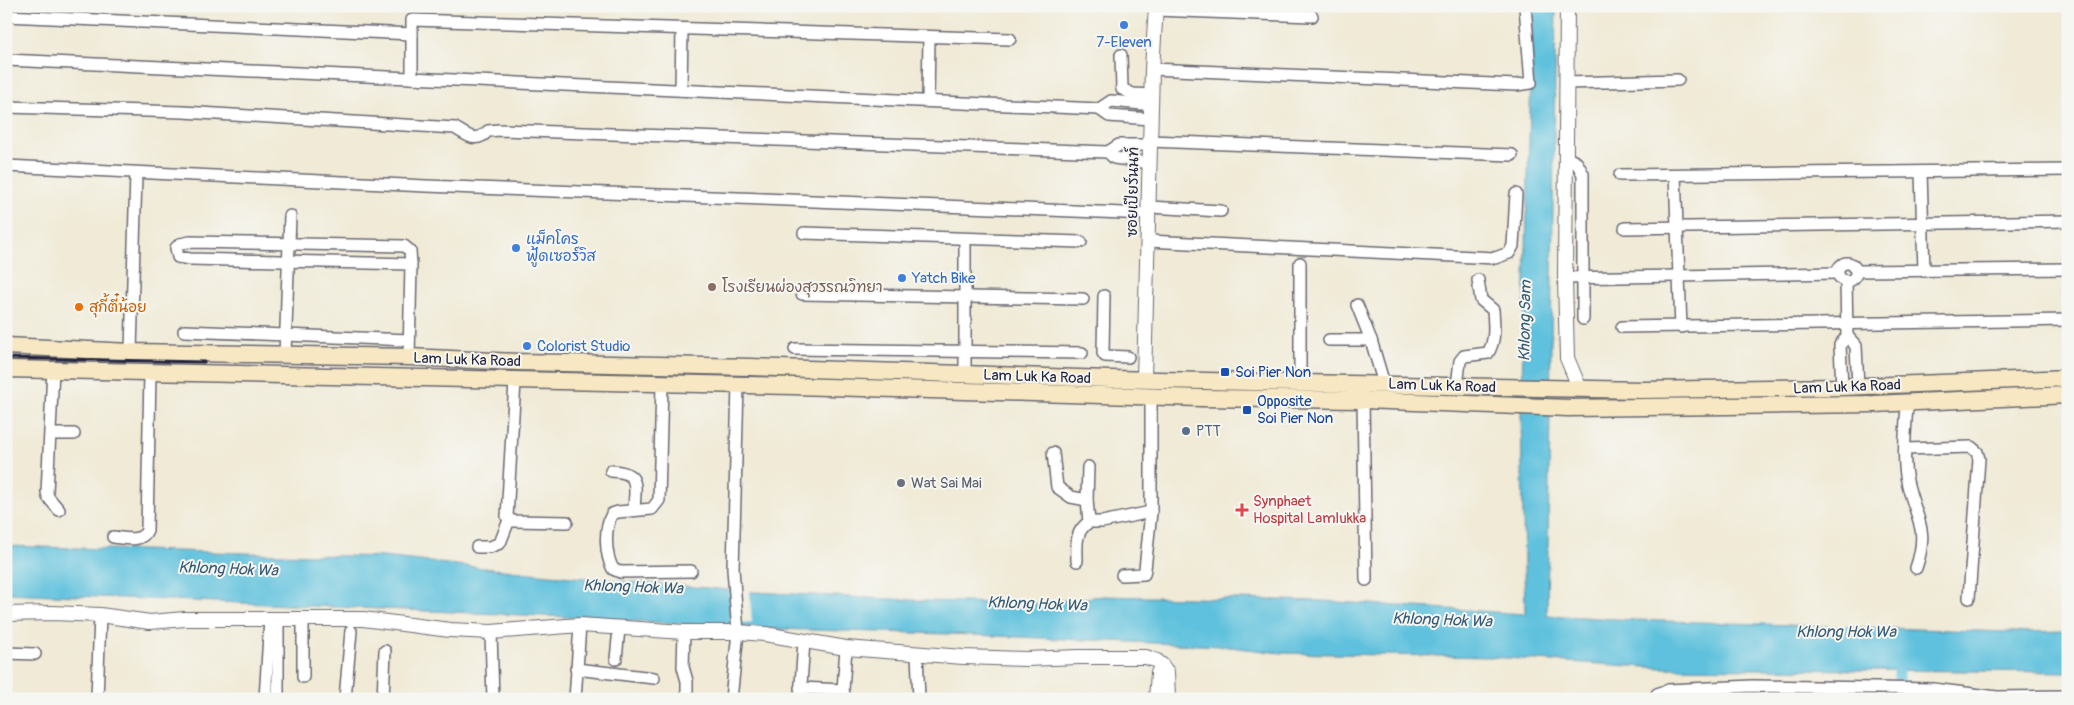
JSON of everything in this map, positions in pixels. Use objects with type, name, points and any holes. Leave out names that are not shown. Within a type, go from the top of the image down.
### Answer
[{"type":"main road","name":"Lam Luk Ka Road","points":[[6,346],[131,352],[409,357],[518,362],[711,366],[1144,380],[1574,389],[1858,387],[2068,378]]},
{"type":"main road","name":"Lam Luk Ka Road","points":[[6,370],[1363,400],[1568,408],[1907,403],[2068,395]]},
{"type":"main road","points":[[909,373],[910,390]]},
{"type":"street","points":[[1152,69],[1516,85],[1531,83],[1525,6]]},
{"type":"street","points":[[1567,6],[1565,278],[1567,358],[1574,389]]},
{"type":"street","points":[[1153,7],[1312,16]]},
{"type":"street","name":"ซอยเปียร์นนท์","points":[[1144,380],[1153,7]]},
{"type":"street","points":[[6,16],[412,34]]},
{"type":"street","points":[[412,78],[412,20],[1010,39]]},
{"type":"street","points":[[681,90],[682,29]]},
{"type":"street","points":[[928,101],[929,37]]},
{"type":"street","points":[[1121,55],[1122,89],[1152,100]]},
{"type":"street","points":[[6,60],[1099,109],[1109,116],[1151,119]]},
{"type":"street","points":[[1566,83],[1678,80]]},
{"type":"street","points":[[1099,109],[1110,101],[1152,100]]},
{"type":"street","points":[[6,107],[183,112],[455,128],[468,136],[476,138],[483,137],[488,131],[499,130],[1108,152],[1119,145],[1150,143],[1512,154]]},
{"type":"street","points":[[1108,152],[1114,158],[1150,163]]},
{"type":"street","points":[[1566,157],[1577,163],[1583,174],[1583,319]]},
{"type":"street","points":[[6,166],[136,174],[1149,211],[1220,211]]},
{"type":"street","points":[[1620,175],[2068,170]]},
{"type":"street","points":[[1921,172],[1924,271]]},
{"type":"street","points":[[131,352],[136,174]]},
{"type":"street","points":[[1675,175],[1682,328]]},
{"type":"street","points":[[1148,241],[1495,258],[1509,253],[1513,246],[1516,194]]},
{"type":"street","points":[[285,355],[290,216]]},
{"type":"street","points":[[1625,228],[2068,221]]},
{"type":"street","points":[[804,233],[1081,242]]},
{"type":"street","points":[[965,239],[965,374]]},
{"type":"street","points":[[409,357],[412,264],[410,251],[404,246],[190,242],[180,244],[176,248],[176,254],[182,258],[412,264]]},
{"type":"street","points":[[222,242],[222,259]]},
{"type":"street","points":[[348,245],[348,262]]},
{"type":"street","points":[[1300,263],[1300,382]]},
{"type":"street","points":[[1565,278],[1841,277],[1854,279],[1856,271],[1852,264],[1844,263],[1840,265],[1841,277],[1847,322],[1848,336],[1856,346],[1858,387]]},
{"type":"street","points":[[1856,271],[2068,269]]},
{"type":"street","points":[[1457,386],[1460,361],[1464,356],[1488,353],[1492,347],[1494,333],[1493,310],[1481,300],[1478,280]]},
{"type":"street","points":[[802,294],[1084,299]]},
{"type":"street","points":[[1104,296],[1102,349],[1105,356],[1128,357]]},
{"type":"street","points":[[1357,305],[1371,340],[1384,384]]},
{"type":"street","points":[[1622,328],[1682,328],[1847,322],[2068,320]]},
{"type":"street","points":[[184,331],[409,340]]},
{"type":"street","points":[[1842,387],[1840,345],[1848,336]]},
{"type":"street","points":[[1329,340],[1371,340]]},
{"type":"street","points":[[795,349],[1082,354]]},
{"type":"street","points":[[1110,357],[1110,379]]},
{"type":"street","points":[[54,370],[47,492],[48,497],[59,510]]},
{"type":"street","points":[[113,537],[140,538],[147,530],[150,373]]},
{"type":"street","points":[[477,547],[490,547],[500,543],[509,520],[506,510],[515,381]]},
{"type":"street","points":[[662,385],[659,500],[652,509],[612,514],[609,520],[608,556],[614,569],[620,572],[692,571]]},
{"type":"street","points":[[730,699],[738,630],[733,569],[738,385]]},
{"type":"street","points":[[1122,575],[1144,574],[1151,512],[1151,396]]},
{"type":"street","points":[[1363,400],[1366,580]]},
{"type":"street","points":[[1907,403],[1906,481],[1920,518],[1922,541],[1921,554],[1916,568]]},
{"type":"street","points":[[51,434],[74,434]]},
{"type":"street","points":[[1906,449],[1971,447],[1977,452],[1979,459],[1969,598]]},
{"type":"street","points":[[1053,453],[1057,487],[1071,497],[1086,500]]},
{"type":"street","points":[[1088,467],[1086,500],[1089,522]]},
{"type":"street","points":[[611,471],[624,472],[632,476],[635,481],[634,510]]},
{"type":"street","points":[[1077,562],[1077,536],[1089,522],[1102,522],[1151,512]]},
{"type":"street","points":[[509,520],[567,522]]},
{"type":"street","points":[[6,614],[52,612],[100,615],[150,622],[185,619],[364,619],[450,630],[491,632],[580,625],[684,632],[738,630],[846,648],[917,654],[1026,659],[1146,657],[1157,661],[1167,672],[1168,699]]},
{"type":"street","points":[[98,699],[100,615]]},
{"type":"street","points":[[265,699],[274,619]]},
{"type":"street","points":[[274,619],[278,699]]},
{"type":"street","points":[[303,619],[303,677]]},
{"type":"street","points":[[574,699],[580,625]]},
{"type":"street","points":[[616,659],[619,628]]},
{"type":"street","points":[[345,699],[351,631]]},
{"type":"street","points":[[491,632],[493,699]]},
{"type":"street","points":[[684,632],[683,667],[688,681],[687,699]]},
{"type":"street","points":[[804,641],[800,693],[844,695],[846,648]]},
{"type":"street","points":[[383,699],[385,651]]},
{"type":"street","points":[[6,652],[34,654]]},
{"type":"street","points":[[917,654],[919,699]]},
{"type":"street","points":[[1156,699],[1158,673],[1162,665]]},
{"type":"street","points":[[576,669],[654,678]]},
{"type":"street","points":[[1655,699],[1657,694],[1668,690],[1731,686],[1933,689],[1997,697],[2068,696]]},
{"type":"water","points":[[1533,6],[1556,6],[1547,615],[1634,620],[2010,632],[2068,631],[2068,672],[1662,668],[1490,657],[1281,653],[1221,646],[950,634],[774,629],[568,617],[6,593],[6,546],[383,557],[549,575],[755,592],[929,601],[1032,604],[1103,596],[1323,601],[1525,614],[1521,417]]},
{"type":"pier","points":[[736,588],[749,589],[752,622],[740,623]]},
{"type":"waterway","points":[[1898,656],[1899,699]]},
{"type":"railway","points":[[6,358],[204,362]]},
{"type":"place","name":"7-Eleven","points":[[1124,25]]},
{"type":"place","name":"แม็คโคร ฟู้ดเซอร์วิส","points":[[516,248]]},
{"type":"place","name":"Yatch Bike","points":[[902,278]]},
{"type":"place","name":"โรงเรียนผ่องสุวรรณวิทยา","points":[[712,287]]},
{"type":"place","name":"สุกี้ตี๋น้อย","points":[[79,307]]},
{"type":"place","name":"Colorist Studio","points":[[527,346]]},
{"type":"place","name":"Soi Pier Non","points":[[1225,372]]},
{"type":"place","name":"Opposite Soi Pier Non","points":[[1247,410]]},
{"type":"place","name":"PTT","points":[[1186,431]]},
{"type":"place","name":"Wat Sai Mai","points":[[901,483]]},
{"type":"place","name":"Synphaet Hospital Lamlukka","points":[[1242,510]]},
{"type":"water label","name":"Khlong Sam","points":[[1525,321]]},
{"type":"water label","name":"Khlong Hok Wa","points":[[228,569]]},
{"type":"water label","name":"Khlong Hok Wa","points":[[633,587]]},
{"type":"water label","name":"Khlong Hok Wa","points":[[1037,604]]},
{"type":"water label","name":"Khlong Hok Wa","points":[[1442,620]]},
{"type":"water label","name":"Khlong Hok Wa","points":[[1846,632]]}]
